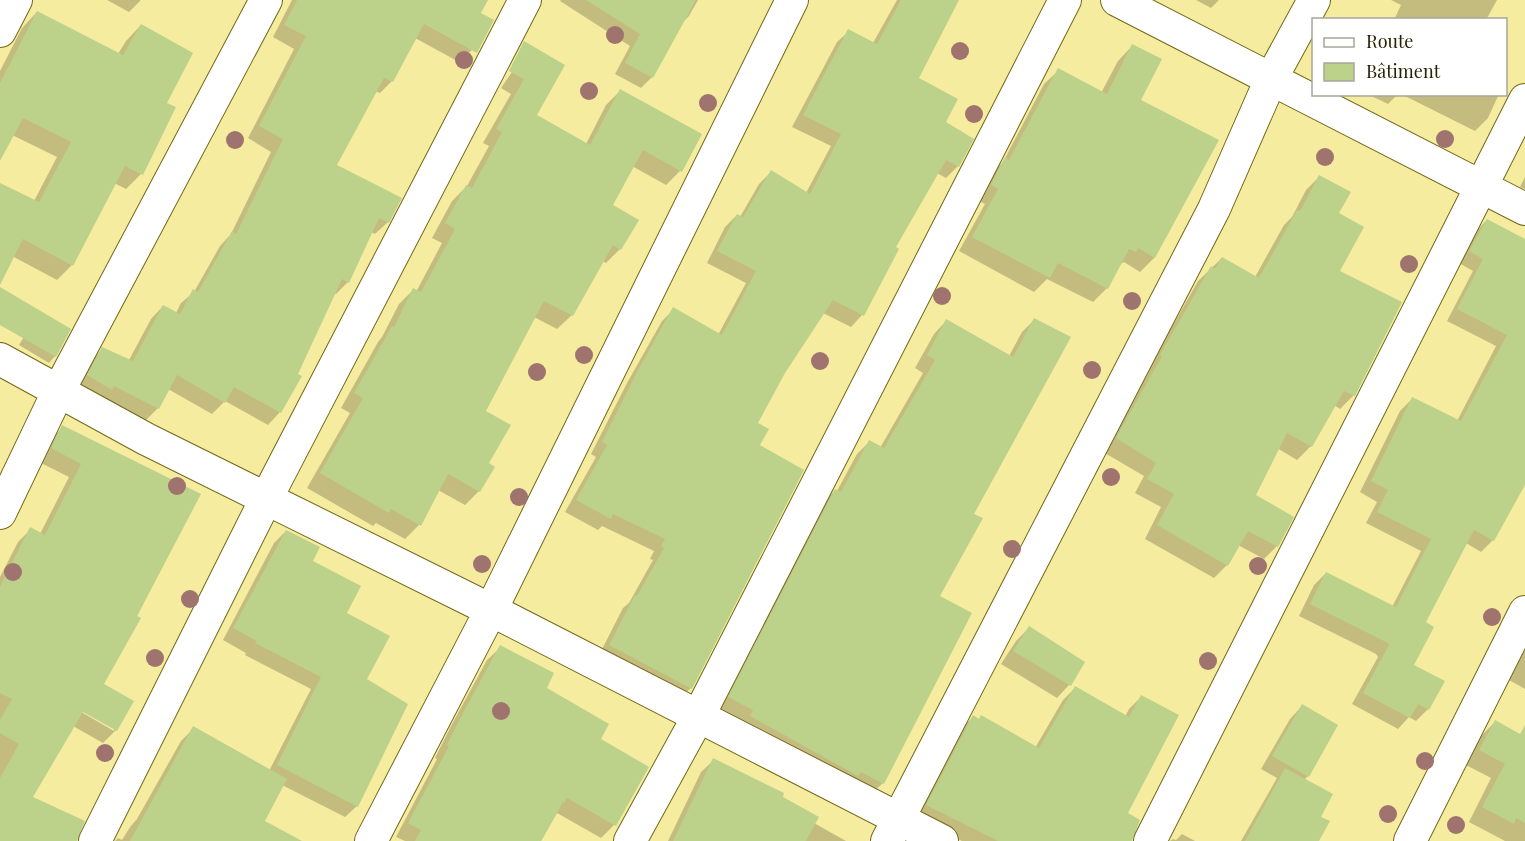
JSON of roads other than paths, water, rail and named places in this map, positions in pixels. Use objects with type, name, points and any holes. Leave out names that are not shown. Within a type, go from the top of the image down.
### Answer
[{"type":"street","points":[[0,31],[16,0]]},
{"type":"street","points":[[0,513],[58,392],[266,0]]},
{"type":"street","points":[[95,841],[266,499],[525,0]]},
{"type":"street","points":[[370,841],[491,610],[792,0]]},
{"type":"street","points":[[630,841],[698,717],[1065,0]]},
{"type":"street","points":[[1117,0],[1525,209]]},
{"type":"street","points":[[893,830],[1214,209],[1271,79],[1314,0]]},
{"type":"street","points":[[1150,841],[1525,100]]},
{"type":"street","points":[[0,359],[58,392],[266,499],[491,610],[698,717],[893,830],[942,841]]},
{"type":"street","points":[[1410,841],[1525,612]]}]
